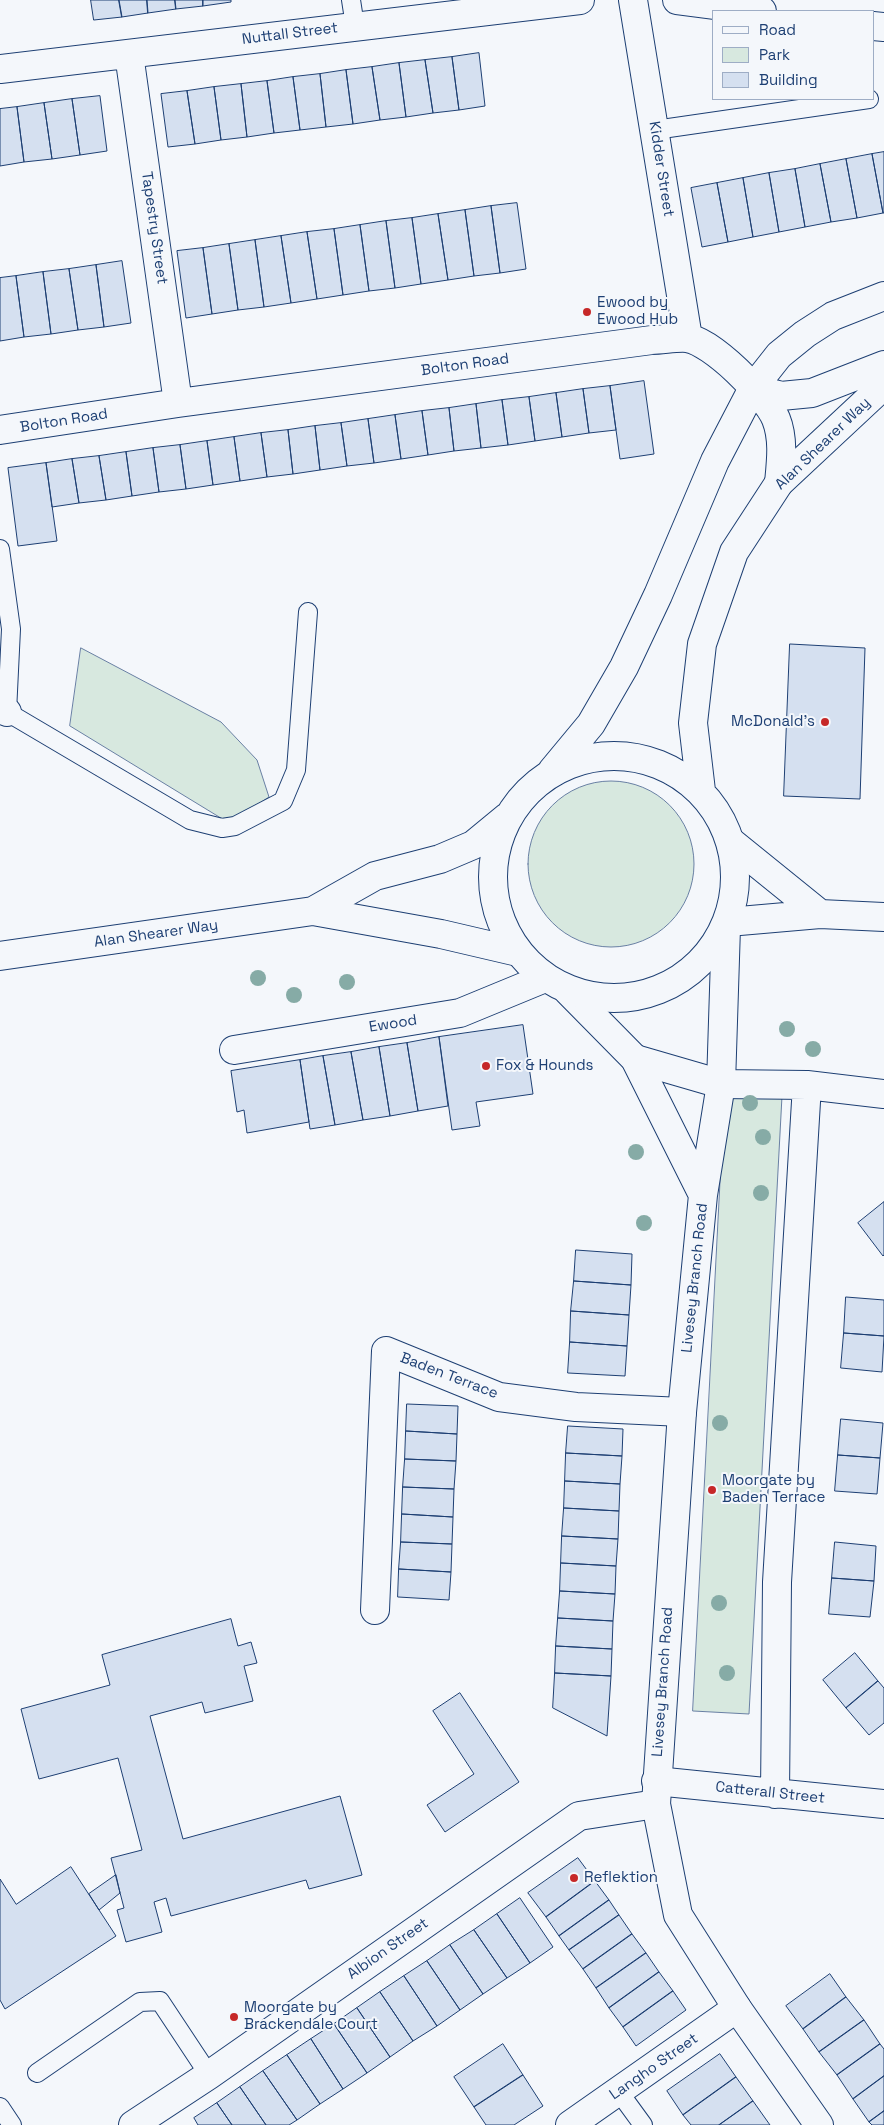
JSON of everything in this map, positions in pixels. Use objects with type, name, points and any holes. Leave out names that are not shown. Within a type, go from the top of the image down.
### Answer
[{"type":"main road","name":"Nuttall Street","points":[[0,69],[580,0]]},
{"type":"main road","name":"Kidder Street","points":[[633,0],[688,338]]},
{"type":"main road","points":[[677,0],[754,10]]},
{"type":"main road","name":"Tapestry Street","points":[[129,54],[178,404]]},
{"type":"main road","points":[[518,952],[500,921],[492,886],[496,849],[509,815],[527,792],[549,774],[590,724],[624,666],[658,595],[715,461],[753,388],[779,355],[805,334],[833,316],[884,296]]},
{"type":"main road","name":"Bolton Road","points":[[0,430],[652,340],[688,338],[707,346],[770,406],[776,420],[780,438],[781,463],[779,483]]},
{"type":"main road","points":[[753,388],[781,396],[812,393],[884,366]]},
{"type":"main road","name":"Alan Shearer Way","points":[[701,790],[693,722],[702,644],[734,552],[779,483],[884,384]]},
{"type":"main road","points":[[549,774],[587,758],[628,756],[667,767],[701,790],[719,815],[731,842],[736,883],[727,924],[706,958],[677,982],[643,996],[605,999],[557,984]]},
{"type":"main road","name":"Alan Shearer Way","points":[[313,911],[375,876],[440,859],[473,845],[509,815]]},
{"type":"main road","points":[[731,842],[820,914]]},
{"type":"main road","name":"Alan Shearer Way","points":[[0,956],[313,911],[441,934],[518,952]]},
{"type":"main road","points":[[727,924],[820,914],[884,917]]},
{"type":"main road","name":"Livesey Branch Road","points":[[727,924],[721,1084],[703,1195],[682,1412],[656,1792],[678,1915],[737,2008],[819,2125]]},
{"type":"main road","name":"Livesey Branch Road","points":[[518,952],[557,984],[635,1059],[703,1195]]},
{"type":"main road","name":"Ewood","points":[[234,1050],[460,1013],[557,984]]},
{"type":"main road","points":[[635,1059],[721,1084],[807,1085],[884,1094]]},
{"type":"main road","points":[[775,1794],[777,1582],[807,1085]]},
{"type":"main road","name":"Baden Terrace","points":[[375,1610],[386,1351],[500,1397],[576,1407],[682,1412]]},
{"type":"main road","name":"Catterall Street","points":[[656,1792],[775,1794],[884,1804]]},
{"type":"main road","name":"Albion Street","points":[[133,2125],[209,2075],[579,1816],[656,1792]]},
{"type":"main road","name":"Langho Street","points":[[570,2125],[737,2008]]},
{"type":"lane","points":[[352,0],[355,26]]},
{"type":"lane","points":[[655,130],[861,100]]},
{"type":"lane","points":[[0,549],[11,629],[4,710],[190,820],[222,828],[235,826],[283,801],[296,770],[308,612]]},
{"type":"lane","points":[[37,2073],[140,2002],[160,2001],[209,2075]]},
{"type":"lane","points":[[618,2092],[643,2125]]},
{"type":"lane","points":[[0,2107],[12,2125]]},
{"type":"green space","points":[[81,648],[221,722],[257,760],[269,797],[229,823],[70,726]]},
{"type":"green space","points":[[611,781],[643,788],[657,795],[670,805],[680,818],[687,832],[694,864],[687,896],[680,910],[670,923],[657,933],[643,940],[611,947],[579,940],[565,933],[552,923],[542,910],[535,896],[528,864],[535,832],[542,818],[552,805],[565,795],[579,788]]},
{"type":"green space","points":[[725,1093],[782,1096],[749,1714],[693,1711]]},
{"type":"building","points":[[91,0],[119,0],[122,17],[94,20]]},
{"type":"building","points":[[119,0],[147,0],[148,13],[122,17]]},
{"type":"building","points":[[147,0],[175,0],[176,9],[148,13]]},
{"type":"building","points":[[175,0],[203,0],[203,6],[176,9]]},
{"type":"building","points":[[203,0],[231,0],[231,2],[203,6]]},
{"type":"building","points":[[479,53],[485,106],[459,110],[452,57]]},
{"type":"building","points":[[452,57],[459,110],[433,113],[425,60]]},
{"type":"building","points":[[425,60],[433,113],[406,117],[399,63]]},
{"type":"building","points":[[399,63],[406,117],[380,120],[372,67]]},
{"type":"building","points":[[372,67],[380,120],[353,124],[346,70]]},
{"type":"building","points":[[346,70],[353,124],[326,127],[320,74]]},
{"type":"building","points":[[320,74],[326,127],[300,130],[293,77]]},
{"type":"building","points":[[293,77],[300,130],[274,133],[267,81]]},
{"type":"building","points":[[267,81],[274,133],[247,137],[241,84]]},
{"type":"building","points":[[241,84],[247,137],[221,140],[214,87]]},
{"type":"building","points":[[214,87],[221,140],[195,144],[187,91]]},
{"type":"building","points":[[187,91],[195,144],[168,147],[161,94]]},
{"type":"building","points":[[100,96],[107,151],[80,155],[72,99]]},
{"type":"building","points":[[72,99],[80,155],[52,159],[44,103]]},
{"type":"building","points":[[44,103],[52,159],[24,162],[17,107]]},
{"type":"building","points":[[17,107],[24,162],[0,166],[0,109]]},
{"type":"building","points":[[884,152],[884,213],[883,213],[872,154]]},
{"type":"building","points":[[872,154],[883,213],[857,218],[846,159]]},
{"type":"building","points":[[846,159],[857,218],[831,222],[820,164]]},
{"type":"building","points":[[820,164],[831,222],[805,227],[795,169]]},
{"type":"building","points":[[795,169],[805,227],[779,232],[769,173]]},
{"type":"building","points":[[769,173],[779,232],[753,237],[743,178]]},
{"type":"building","points":[[743,178],[753,237],[728,242],[717,183]]},
{"type":"building","points":[[717,183],[728,242],[702,247],[691,188]]},
{"type":"building","points":[[517,203],[526,269],[500,273],[491,206]]},
{"type":"building","points":[[491,206],[500,273],[474,276],[465,210]]},
{"type":"building","points":[[465,210],[474,276],[448,280],[438,214]]},
{"type":"building","points":[[438,214],[448,280],[421,284],[412,218]]},
{"type":"building","points":[[412,218],[421,284],[395,288],[386,221]]},
{"type":"building","points":[[386,221],[395,288],[369,291],[360,225]]},
{"type":"building","points":[[360,225],[369,291],[343,295],[334,229]]},
{"type":"building","points":[[334,229],[343,295],[317,299],[307,232]]},
{"type":"building","points":[[307,232],[317,299],[291,303],[281,236]]},
{"type":"building","points":[[281,236],[291,303],[264,307],[255,240]]},
{"type":"building","points":[[255,240],[264,307],[238,310],[229,244]]},
{"type":"building","points":[[229,244],[238,310],[212,314],[203,248]]},
{"type":"building","points":[[203,248],[212,314],[186,318],[177,251]]},
{"type":"building","points":[[122,261],[131,323],[104,327],[96,265]]},
{"type":"building","points":[[96,265],[104,327],[78,330],[69,269]]},
{"type":"building","points":[[69,269],[78,330],[51,334],[43,272]]},
{"type":"building","points":[[43,272],[51,334],[24,337],[16,276]]},
{"type":"building","points":[[16,276],[24,337],[0,341],[0,278]]},
{"type":"building","points":[[644,381],[654,454],[620,459],[610,386]]},
{"type":"building","points":[[610,386],[616,430],[589,433],[583,389]]},
{"type":"building","points":[[583,389],[589,433],[562,437],[556,393]]},
{"type":"building","points":[[556,393],[562,437],[535,441],[529,397]]},
{"type":"building","points":[[529,397],[535,441],[508,445],[502,400]]},
{"type":"building","points":[[502,400],[508,445],[481,448],[476,404]]},
{"type":"building","points":[[476,404],[481,448],[454,451],[449,408]]},
{"type":"building","points":[[449,408],[454,451],[428,455],[422,411]]},
{"type":"building","points":[[422,411],[428,455],[401,459],[395,415]]},
{"type":"building","points":[[395,415],[401,459],[374,463],[368,419]]},
{"type":"building","points":[[368,419],[374,463],[347,466],[341,423]]},
{"type":"building","points":[[341,423],[347,466],[320,470],[315,426]]},
{"type":"building","points":[[315,426],[320,470],[293,474],[288,430]]},
{"type":"building","points":[[288,430],[293,474],[267,477],[261,433]]},
{"type":"building","points":[[261,433],[267,477],[240,481],[234,437]]},
{"type":"building","points":[[234,437],[240,481],[213,485],[207,441]]},
{"type":"building","points":[[207,441],[213,485],[186,489],[180,445]]},
{"type":"building","points":[[180,445],[186,489],[159,492],[153,448]]},
{"type":"building","points":[[153,448],[159,492],[132,496],[126,452]]},
{"type":"building","points":[[126,452],[132,496],[106,500],[99,456]]},
{"type":"building","points":[[99,456],[106,500],[79,503],[72,459]]},
{"type":"building","points":[[72,459],[79,503],[52,507],[46,463]]},
{"type":"building","points":[[46,463],[57,541],[18,546],[8,468]]},
{"type":"building","name":"McDonald's","points":[[790,644],[865,648],[860,799],[784,796]]},
{"type":"building","name":"Fox & Hounds","points":[[523,1025],[533,1094],[476,1102],[480,1126],[452,1130],[439,1037]]},
{"type":"building","points":[[439,1037],[448,1106],[418,1111],[407,1043]]},
{"type":"building","points":[[407,1043],[418,1111],[390,1116],[379,1047]]},
{"type":"building","points":[[379,1047],[390,1116],[363,1120],[351,1052]]},
{"type":"building","points":[[351,1052],[363,1120],[335,1125],[323,1056]]},
{"type":"building","points":[[323,1056],[335,1125],[310,1129],[300,1060]]},
{"type":"building","points":[[300,1060],[309,1122],[247,1133],[244,1110],[237,1112],[231,1071]]},
{"type":"building","points":[[884,1202],[884,1255],[883,1256],[858,1223]]},
{"type":"building","points":[[576,1250],[632,1254],[631,1285],[574,1281]]},
{"type":"building","points":[[574,1281],[631,1285],[629,1315],[571,1311]]},
{"type":"building","points":[[846,1297],[884,1300],[884,1336],[844,1333]]},
{"type":"building","points":[[571,1311],[629,1315],[627,1346],[570,1342]]},
{"type":"building","points":[[844,1333],[884,1336],[882,1372],[841,1368]]},
{"type":"building","points":[[570,1342],[627,1346],[625,1376],[568,1373]]},
{"type":"building","points":[[407,1404],[458,1406],[457,1434],[406,1431]]},
{"type":"building","points":[[841,1419],[883,1423],[880,1458],[838,1455]]},
{"type":"building","points":[[568,1426],[623,1429],[622,1456],[566,1453]]},
{"type":"building","points":[[406,1431],[457,1434],[456,1461],[405,1459]]},
{"type":"building","points":[[566,1453],[622,1456],[620,1484],[565,1481]]},
{"type":"building","points":[[838,1455],[880,1458],[877,1494],[835,1491]]},
{"type":"building","points":[[405,1459],[456,1461],[454,1489],[403,1487]]},
{"type":"building","points":[[565,1481],[620,1484],[619,1511],[564,1508]]},
{"type":"building","points":[[403,1487],[454,1489],[453,1517],[402,1514]]},
{"type":"building","points":[[564,1508],[619,1511],[618,1539],[562,1536]]},
{"type":"building","points":[[402,1514],[453,1517],[452,1544],[401,1542]]},
{"type":"building","points":[[562,1536],[618,1539],[616,1566],[561,1563]]},
{"type":"building","points":[[401,1542],[452,1544],[451,1572],[399,1569]]},
{"type":"building","points":[[835,1542],[876,1546],[874,1581],[832,1578]]},
{"type":"building","points":[[561,1563],[616,1566],[615,1594],[560,1591]]},
{"type":"building","points":[[399,1569],[451,1572],[449,1600],[398,1597]]},
{"type":"building","points":[[832,1578],[874,1581],[870,1617],[829,1614]]},
{"type":"building","points":[[560,1591],[615,1594],[613,1621],[558,1618]]},
{"type":"building","points":[[558,1618],[613,1621],[612,1649],[556,1646]]},
{"type":"building","points":[[231,1619],[238,1646],[251,1642],[257,1663],[244,1666],[253,1701],[205,1713],[202,1702],[150,1716],[183,1839],[340,1796],[362,1875],[309,1889],[306,1880],[171,1916],[166,1898],[154,1902],[162,1932],[126,1942],[117,1910],[124,1908],[111,1858],[142,1850],[118,1758],[39,1779],[21,1709],[110,1685],[102,1655]]},
{"type":"building","points":[[556,1646],[612,1649],[611,1676],[555,1673]]},
{"type":"building","points":[[855,1653],[878,1681],[846,1708],[823,1680]]},
{"type":"building","points":[[555,1673],[611,1676],[607,1736],[553,1708]]},
{"type":"building","points":[[878,1681],[884,1688],[884,1723],[869,1735],[846,1708]]},
{"type":"building","points":[[460,1693],[519,1782],[445,1832],[427,1805],[474,1774],[433,1711]]},
{"type":"building","points":[[578,1858],[595,1881],[546,1917],[528,1893]]},
{"type":"building","points":[[71,1867],[116,1936],[5,2009],[0,2000],[0,1879],[16,1904]]},
{"type":"building","points":[[116,1875],[120,1893],[99,1910],[89,1894]]},
{"type":"building","points":[[595,1881],[609,1900],[559,1936],[546,1917]]},
{"type":"building","points":[[520,1898],[553,1947],[530,1963],[497,1914]]},
{"type":"building","points":[[609,1900],[619,1915],[569,1950],[559,1936]]},
{"type":"building","points":[[497,1914],[530,1963],[507,1978],[474,1930]]},
{"type":"building","points":[[619,1915],[632,1934],[583,1969],[569,1950]]},
{"type":"building","points":[[474,1930],[507,1978],[483,1994],[450,1945]]},
{"type":"building","points":[[632,1934],[646,1953],[596,1988],[583,1969]]},
{"type":"building","points":[[450,1945],[483,1994],[460,2010],[427,1961]]},
{"type":"building","points":[[646,1953],[659,1972],[609,2008],[596,1988]]},
{"type":"building","points":[[427,1961],[460,2010],[437,2026],[404,1976]]},
{"type":"building","points":[[659,1972],[673,1991],[623,2027],[609,2008]]},
{"type":"building","points":[[830,1974],[846,1997],[803,2029],[786,2006]]},
{"type":"building","points":[[404,1976],[437,2026],[413,2041],[380,1992]]},
{"type":"building","points":[[673,1991],[686,2010],[636,2046],[623,2027]]},
{"type":"building","points":[[380,1992],[413,2041],[390,2057],[357,2008]]},
{"type":"building","points":[[846,1997],[864,2020],[819,2052],[803,2029]]},
{"type":"building","points":[[357,2008],[390,2057],[367,2073],[334,2024]]},
{"type":"building","points":[[864,2020],[880,2044],[837,2075],[819,2052]]},
{"type":"building","points":[[334,2024],[367,2073],[343,2089],[311,2039]]},
{"type":"building","points":[[311,2039],[343,2089],[320,2104],[287,2055]]},
{"type":"building","points":[[503,2044],[523,2075],[474,2107],[454,2077]]},
{"type":"building","points":[[880,2044],[884,2049],[884,2076],[853,2099],[837,2075]]},
{"type":"building","points":[[720,2054],[736,2077],[683,2115],[667,2091]]},
{"type":"building","points":[[287,2055],[320,2104],[297,2120],[263,2071]]},
{"type":"building","points":[[263,2071],[297,2120],[289,2125],[266,2125],[240,2087]]},
{"type":"building","points":[[523,2075],[543,2106],[514,2125],[486,2125],[474,2107]]},
{"type":"building","points":[[884,2076],[884,2111],[869,2122],[853,2099]]},
{"type":"building","points":[[736,2077],[753,2101],[719,2125],[691,2125],[683,2115]]},
{"type":"building","points":[[240,2087],[266,2125],[232,2125],[217,2103]]},
{"type":"building","points":[[753,2101],[770,2125],[719,2125]]},
{"type":"building","points":[[217,2103],[232,2125],[198,2125],[194,2118]]},
{"type":"building","points":[[884,2111],[884,2125],[872,2125],[869,2122]]},
{"type":"place","name":"Ewood by Ewood Hub","points":[[587,312]]},
{"type":"place","name":"McDonald's","points":[[825,722]]},
{"type":"place","name":"Fox & Hounds","points":[[486,1066]]},
{"type":"place","name":"Moorgate by Baden Terrace","points":[[712,1490]]},
{"type":"place","name":"Reflektion","points":[[574,1878]]},
{"type":"place","name":"Moorgate by Brackendale Court","points":[[234,2017]]}]
